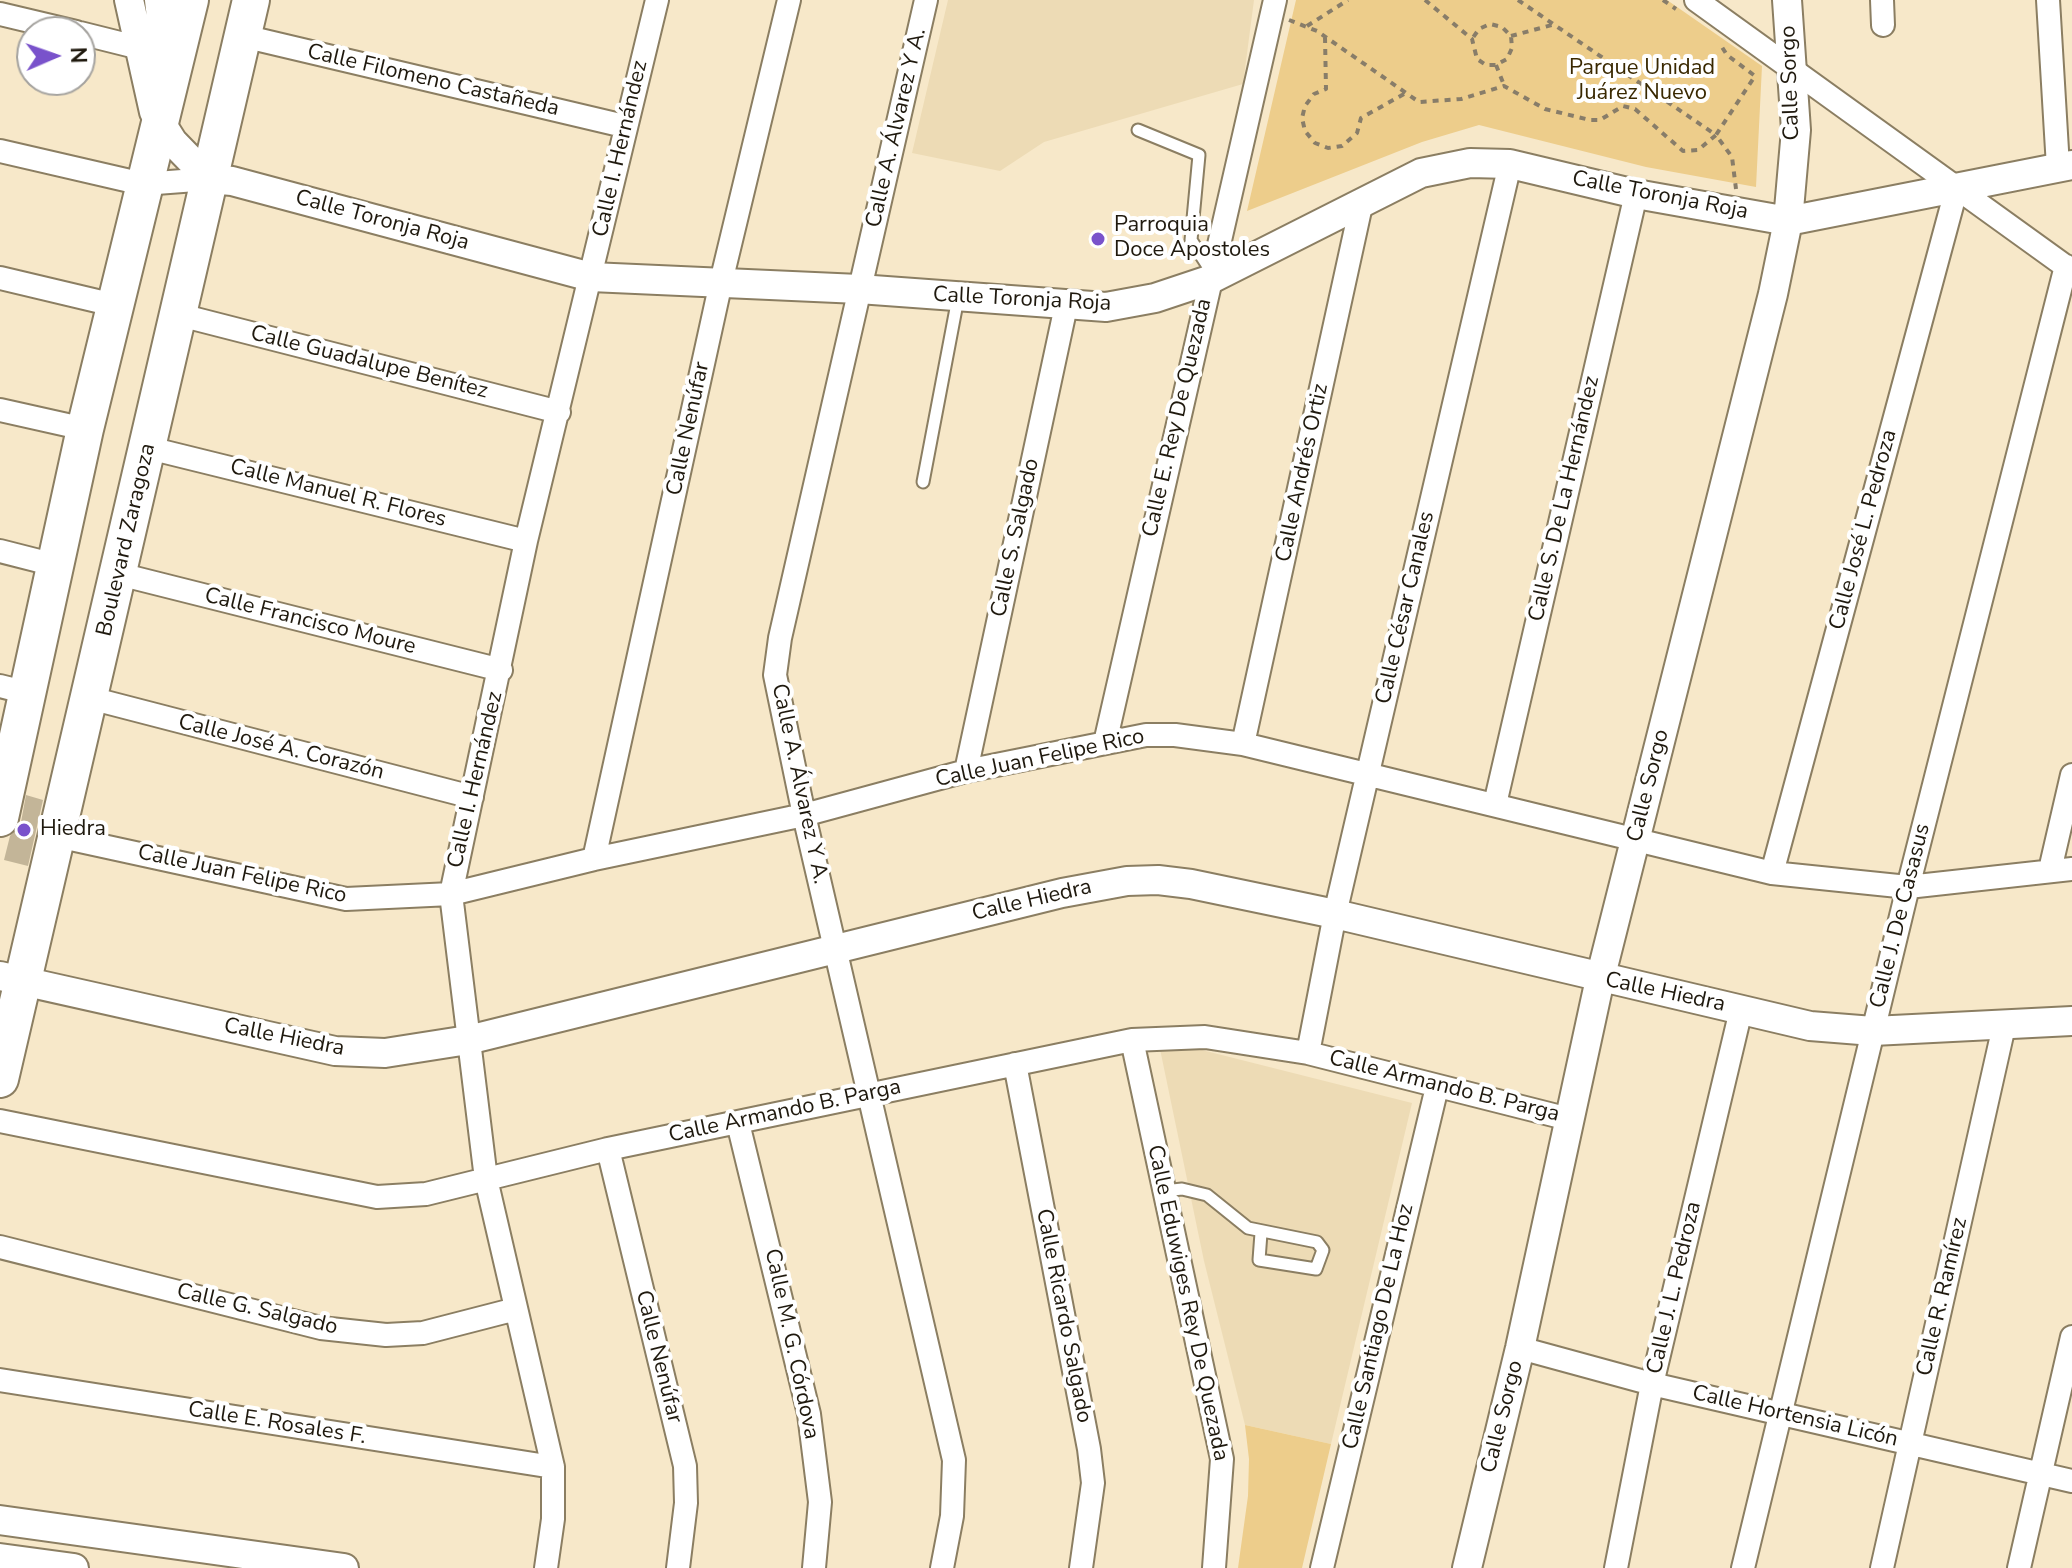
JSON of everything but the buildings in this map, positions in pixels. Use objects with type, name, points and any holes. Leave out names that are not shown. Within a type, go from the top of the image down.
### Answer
[{"type":"main road","points":[[0,818],[14,690],[55,565],[114,305],[190,0]]},
{"type":"main road","name":"Boulevard Zaragoza","points":[[0,1079],[11,979],[57,836],[180,315],[218,173],[251,0]]},
{"type":"street","points":[[129,0],[150,98],[161,124],[218,173]]},
{"type":"street","points":[[159,0],[170,87],[183,124],[218,173]]},
{"type":"street","name":"Calle Nenúfar","points":[[594,859],[721,282],[789,0]]},
{"type":"street","name":"Calle A. Álvarez Y A.","points":[[926,0],[776,660],[776,689],[954,1460],[952,1516],[942,1568]]},
{"type":"street","name":"Calle Sorgo","points":[[1467,1568],[1520,1348],[1600,979],[1773,294],[1788,221],[1796,130],[1787,0]]},
{"type":"street","points":[[1882,0],[1883,25]]},
{"type":"street","points":[[2048,0],[2065,166]]},
{"type":"street","name":"Calle I. Hernández","points":[[546,1568],[553,1519],[553,1467],[486,1179],[451,894],[526,541],[591,277],[652,1]]},
{"type":"street","name":"Calle E. Rey De Quezada","points":[[1105,743],[1273,7]]},
{"type":"street","points":[[1690,7],[1792,69],[2069,268]]},
{"type":"street","name":"Calle Filomeno Castañeda","points":[[243,36],[624,126]]},
{"type":"street","points":[[96,37],[140,48]]},
{"type":"street","points":[[0,151],[143,184],[218,173]]},
{"type":"street","name":"Calle Toronja Roja","points":[[218,173],[591,277],[859,289],[1066,306],[1129,304],[1210,275],[1421,173],[1470,163],[1510,164],[1636,194],[1788,221],[2065,166]]},
{"type":"street","name":"Calle César Canales","points":[[1308,1053],[1335,914],[1510,164]]},
{"type":"street","name":"Calle José L. Pedroza","points":[[1772,873],[1957,187]]},
{"type":"street","name":"Calle S. De La Hernández","points":[[1495,804],[1636,194]]},
{"type":"street","name":"Calle Andrés Ortiz","points":[[1243,744],[1362,201]]},
{"type":"street","name":"Calle J. De Casasus","points":[[1743,1568],[1908,887],[2069,268]]},
{"type":"street","points":[[0,278],[114,305]]},
{"type":"street","name":"Calle S. Salgado","points":[[966,771],[1066,306]]},
{"type":"street","name":"Calle Guadalupe Benítez","points":[[180,315],[559,412]]},
{"type":"street","points":[[0,410],[85,429]]},
{"type":"street","name":"Calle Manuel R. Flores","points":[[149,448],[526,541]]},
{"type":"street","points":[[0,551],[55,565]]},
{"type":"street","name":"Calle Francisco Moure","points":[[119,574],[501,670]]},
{"type":"street","name":"Calle José A. Corazón","points":[[90,698],[472,797]]},
{"type":"street","name":"Calle Juan Felipe Rico","points":[[57,836],[346,899],[451,894],[594,859],[804,815],[966,771],[1146,735],[1175,735],[1243,744],[1772,873],[1908,887],[2061,870]]},
{"type":"street","points":[[2061,870],[2072,775]]},
{"type":"street","name":"Calle Hiedra","points":[[11,979],[335,1051],[385,1053],[468,1040],[1062,893],[1127,881],[1191,884],[1335,914],[1600,979],[1810,1026],[1873,1031],[2072,1021]]},
{"type":"street","name":"Calle J. L. Pedroza","points":[[1616,1568],[1652,1384],[1741,1010]]},
{"type":"street","name":"Calle R. Ramírez","points":[[1882,1568],[2004,1026]]},
{"type":"street","name":"Calle Armando B. Parga","points":[[0,1121],[377,1197],[426,1194],[608,1149],[1132,1040],[1205,1037],[1308,1053],[1569,1119]]},
{"type":"street","name":"Calle Eduwiges Rey De Quezada","points":[[1132,1040],[1222,1459],[1214,1568]]},
{"type":"street","name":"Calle Ricardo Salgado","points":[[1015,1064],[1089,1449],[1093,1483],[1081,1568]]},
{"type":"street","name":"Calle Santiago De La Hoz","points":[[1322,1568],[1437,1087]]},
{"type":"street","name":"Calle M. G. Córdova","points":[[738,1123],[809,1414],[820,1502],[814,1568]]},
{"type":"street","name":"Calle Nenúfar","points":[[608,1149],[685,1466],[686,1503],[678,1568]]},
{"type":"street","name":"Calle G. Salgado","points":[[0,1247],[321,1328],[386,1335],[423,1333],[516,1309]]},
{"type":"street","points":[[2019,1568],[2072,1337]]},
{"type":"street","name":"Calle Hortensia Licón","points":[[1520,1348],[1652,1384],[2072,1481]]},
{"type":"street","name":"Calle E. Rosales F.","points":[[0,1380],[553,1467]]},
{"type":"street","points":[[0,1520],[72,1555]]},
{"type":"street","points":[[5,1561],[72,1555],[344,1568]]},
{"type":"lane","points":[[1138,130],[1199,155],[1191,240],[1210,275]]},
{"type":"lane","points":[[923,482],[958,297]]},
{"type":"lane","points":[[1164,1191],[1182,1189],[1207,1195],[1248,1228],[1321,1245],[1316,1269],[1259,1260],[1261,1233]]},
{"type":"path","points":[[1307,26],[1348,0]]},
{"type":"path","points":[[1425,0],[1472,39],[1477,59],[1486,65],[1496,65],[1507,59],[1512,48],[1511,36],[1502,27],[1490,24],[1479,29],[1472,39]]},
{"type":"path","points":[[1518,0],[1716,135],[1732,157],[1736,212]]},
{"type":"path","points":[[1663,0],[1690,7]]},
{"type":"path","points":[[1273,7],[1325,37],[1419,102],[1447,100],[1504,86]]},
{"type":"path","points":[[1511,36],[1552,25]]},
{"type":"path","points":[[1325,37],[1326,89],[1314,94],[1305,106],[1302,118],[1305,131],[1315,143],[1328,148],[1342,146],[1357,133],[1361,118],[1405,93]]},
{"type":"path","points":[[1496,65],[1504,86],[1545,109],[1590,120],[1600,120],[1623,106],[1635,109],[1683,151],[1698,150],[1716,135],[1755,76],[1727,55],[1716,37]]},
{"type":"shaded area","points":[[948,0],[1254,0],[1243,84],[1044,142],[1000,171],[912,153]]},
{"type":"shaded area","points":[[1182,1045],[1412,1103],[1331,1444],[1245,1425],[1204,1261],[1160,1049]]},
{"type":"green space","name":"Parque Unidad Juárez Nuevo","points":[[1296,0],[1667,0],[1762,66],[1756,187],[1646,167],[1479,125],[1422,142],[1247,211]]},
{"type":"green space","points":[[1245,1425],[1331,1444],[1302,1568],[1238,1568],[1248,1496],[1249,1459]]},
{"type":"place","name":"Parroquia Doce Apostoles","points":[[1098,239]]},
{"type":"place","name":"Hiedra","points":[[24,830]]}]
